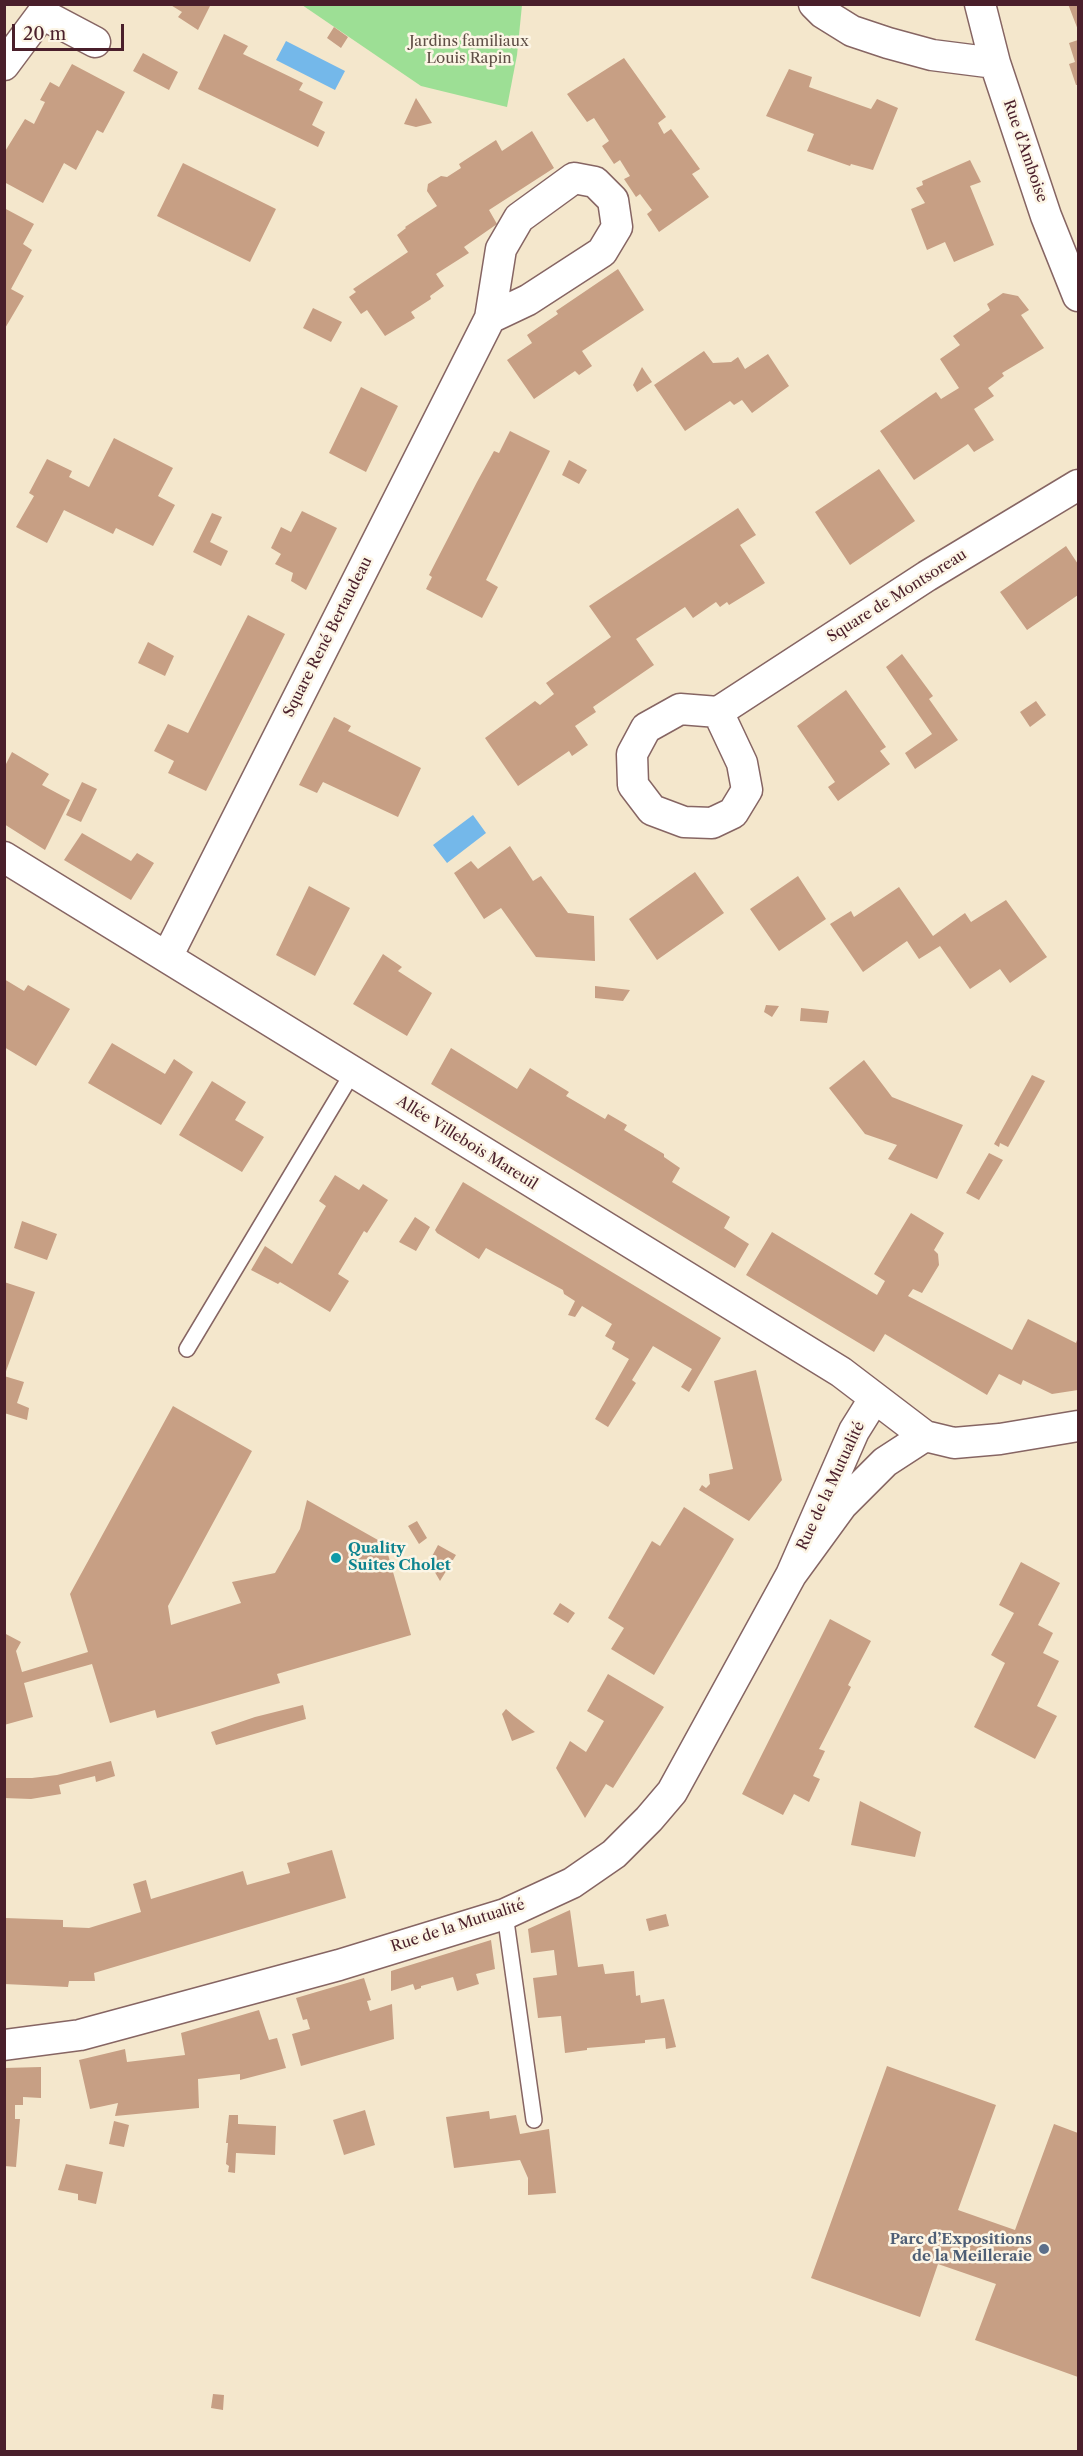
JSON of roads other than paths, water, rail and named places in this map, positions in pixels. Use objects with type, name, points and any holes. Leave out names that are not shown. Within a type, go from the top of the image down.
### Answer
[{"type":"street","points":[[814,4],[823,14],[852,32],[932,55],[995,63]]},
{"type":"street","name":"Rue d’Amboise","points":[[980,4],[995,63],[1046,216],[1078,296]]},
{"type":"street","points":[[4,65],[42,14],[95,42]]},
{"type":"street","name":"Square René Bertaudeau","points":[[167,957],[490,318],[501,249],[519,218],[574,178],[595,182],[613,200],[617,227],[602,252],[528,300],[490,318]]},
{"type":"street","name":"Square de Montsoreau","points":[[718,712],[927,576],[1078,485]]},
{"type":"street","name":"Allée Villebois Mareuil","points":[[4,857],[841,1372],[925,1436]]},
{"type":"street","name":"Rue de la Mutualité","points":[[4,2045],[80,2035],[339,1965],[505,1914],[572,1883],[614,1854],[649,1820],[672,1792],[791,1575],[854,1431],[874,1399]]},
{"type":"street","points":[[925,1436],[954,1443],[1000,1439],[1078,1425]]},
{"type":"street","name":"Rue de la Mutualité","points":[[791,1575],[842,1505],[885,1462],[925,1436]]},
{"type":"lane","points":[[187,1348],[353,1072]]},
{"type":"lane","points":[[505,1914],[534,2120]]},
{"type":"water","points":[[286,41],[345,71],[335,90],[276,60]]},
{"type":"water","points":[[473,815],[486,833],[447,863],[433,845]]},
{"type":"place","name":"Quality Suites Cholet","points":[[336,1558]]},
{"type":"place","name":"Parc d’Expositions de la Meilleraie","points":[[1044,2249]]},
{"type":"park label","name":"Jardins familiaux Louis Rapin","points":[[469,50]]}]
